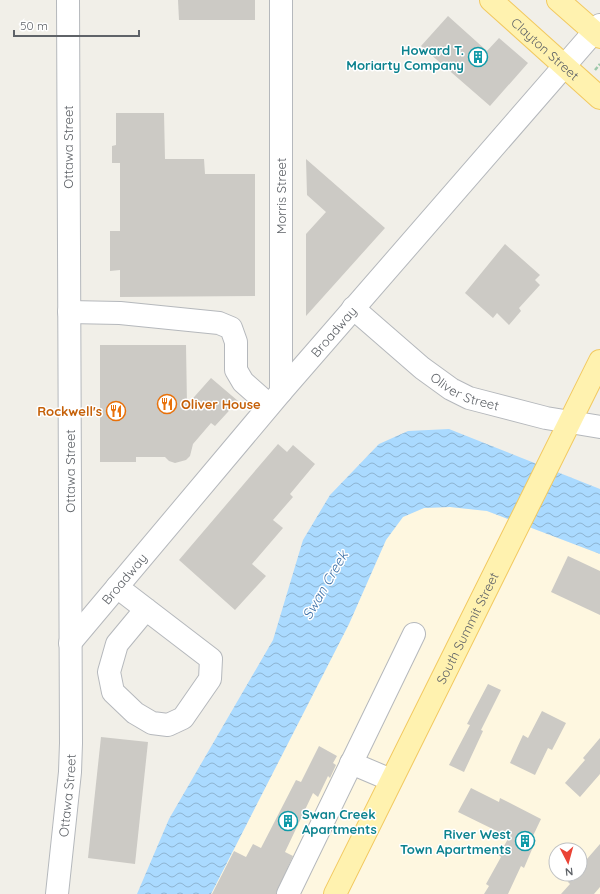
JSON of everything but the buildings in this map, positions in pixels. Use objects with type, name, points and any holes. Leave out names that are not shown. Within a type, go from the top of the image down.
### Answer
[{"type":"main road","name":"Clayton Street","points":[[491,0],[600,98]]},
{"type":"main road","points":[[558,0],[598,31]]},
{"type":"main road","name":"South Summit Street","points":[[334,894],[600,361]]},
{"type":"street","name":"Ottawa Street","points":[[57,894],[70,772],[68,0]]},
{"type":"street","name":"Morris Street","points":[[275,398],[281,0]]},
{"type":"street","name":"Broadway","points":[[70,642],[275,398],[564,66],[598,31]]},
{"type":"street","name":"Oliver Street","points":[[353,308],[397,348],[451,389],[487,404],[569,423],[600,427]]},
{"type":"street","points":[[69,312],[120,313],[219,323],[231,328],[236,342],[236,370],[244,382],[275,398]]},
{"type":"street","points":[[117,587],[146,609],[211,659],[210,679],[183,718],[168,725],[152,723],[136,713],[113,692],[109,672],[117,644],[146,609]]},
{"type":"street","points":[[288,894],[414,634]]},
{"type":"street","points":[[351,763],[391,780]]},
{"type":"shaded area","points":[[450,507],[487,511],[600,554],[600,894],[211,894],[349,624],[386,540],[403,516],[424,508]]},
{"type":"water","name":"Swan Creek","points":[[449,429],[600,489],[600,554],[487,511],[450,507],[424,508],[403,517],[386,540],[349,624],[211,894],[137,894],[169,819],[273,640],[303,540],[330,495],[379,444],[408,431]]},
{"type":"place","name":"Howard T. Moriarty Company","points":[[478,57]]},
{"type":"place","name":"Oliver House","points":[[167,404]]},
{"type":"place","name":"Rockwell's","points":[[116,411]]},
{"type":"place","name":"Swan Creek Apartments","points":[[288,821]]},
{"type":"place","name":"River West Town Apartments","points":[[525,841]]}]
